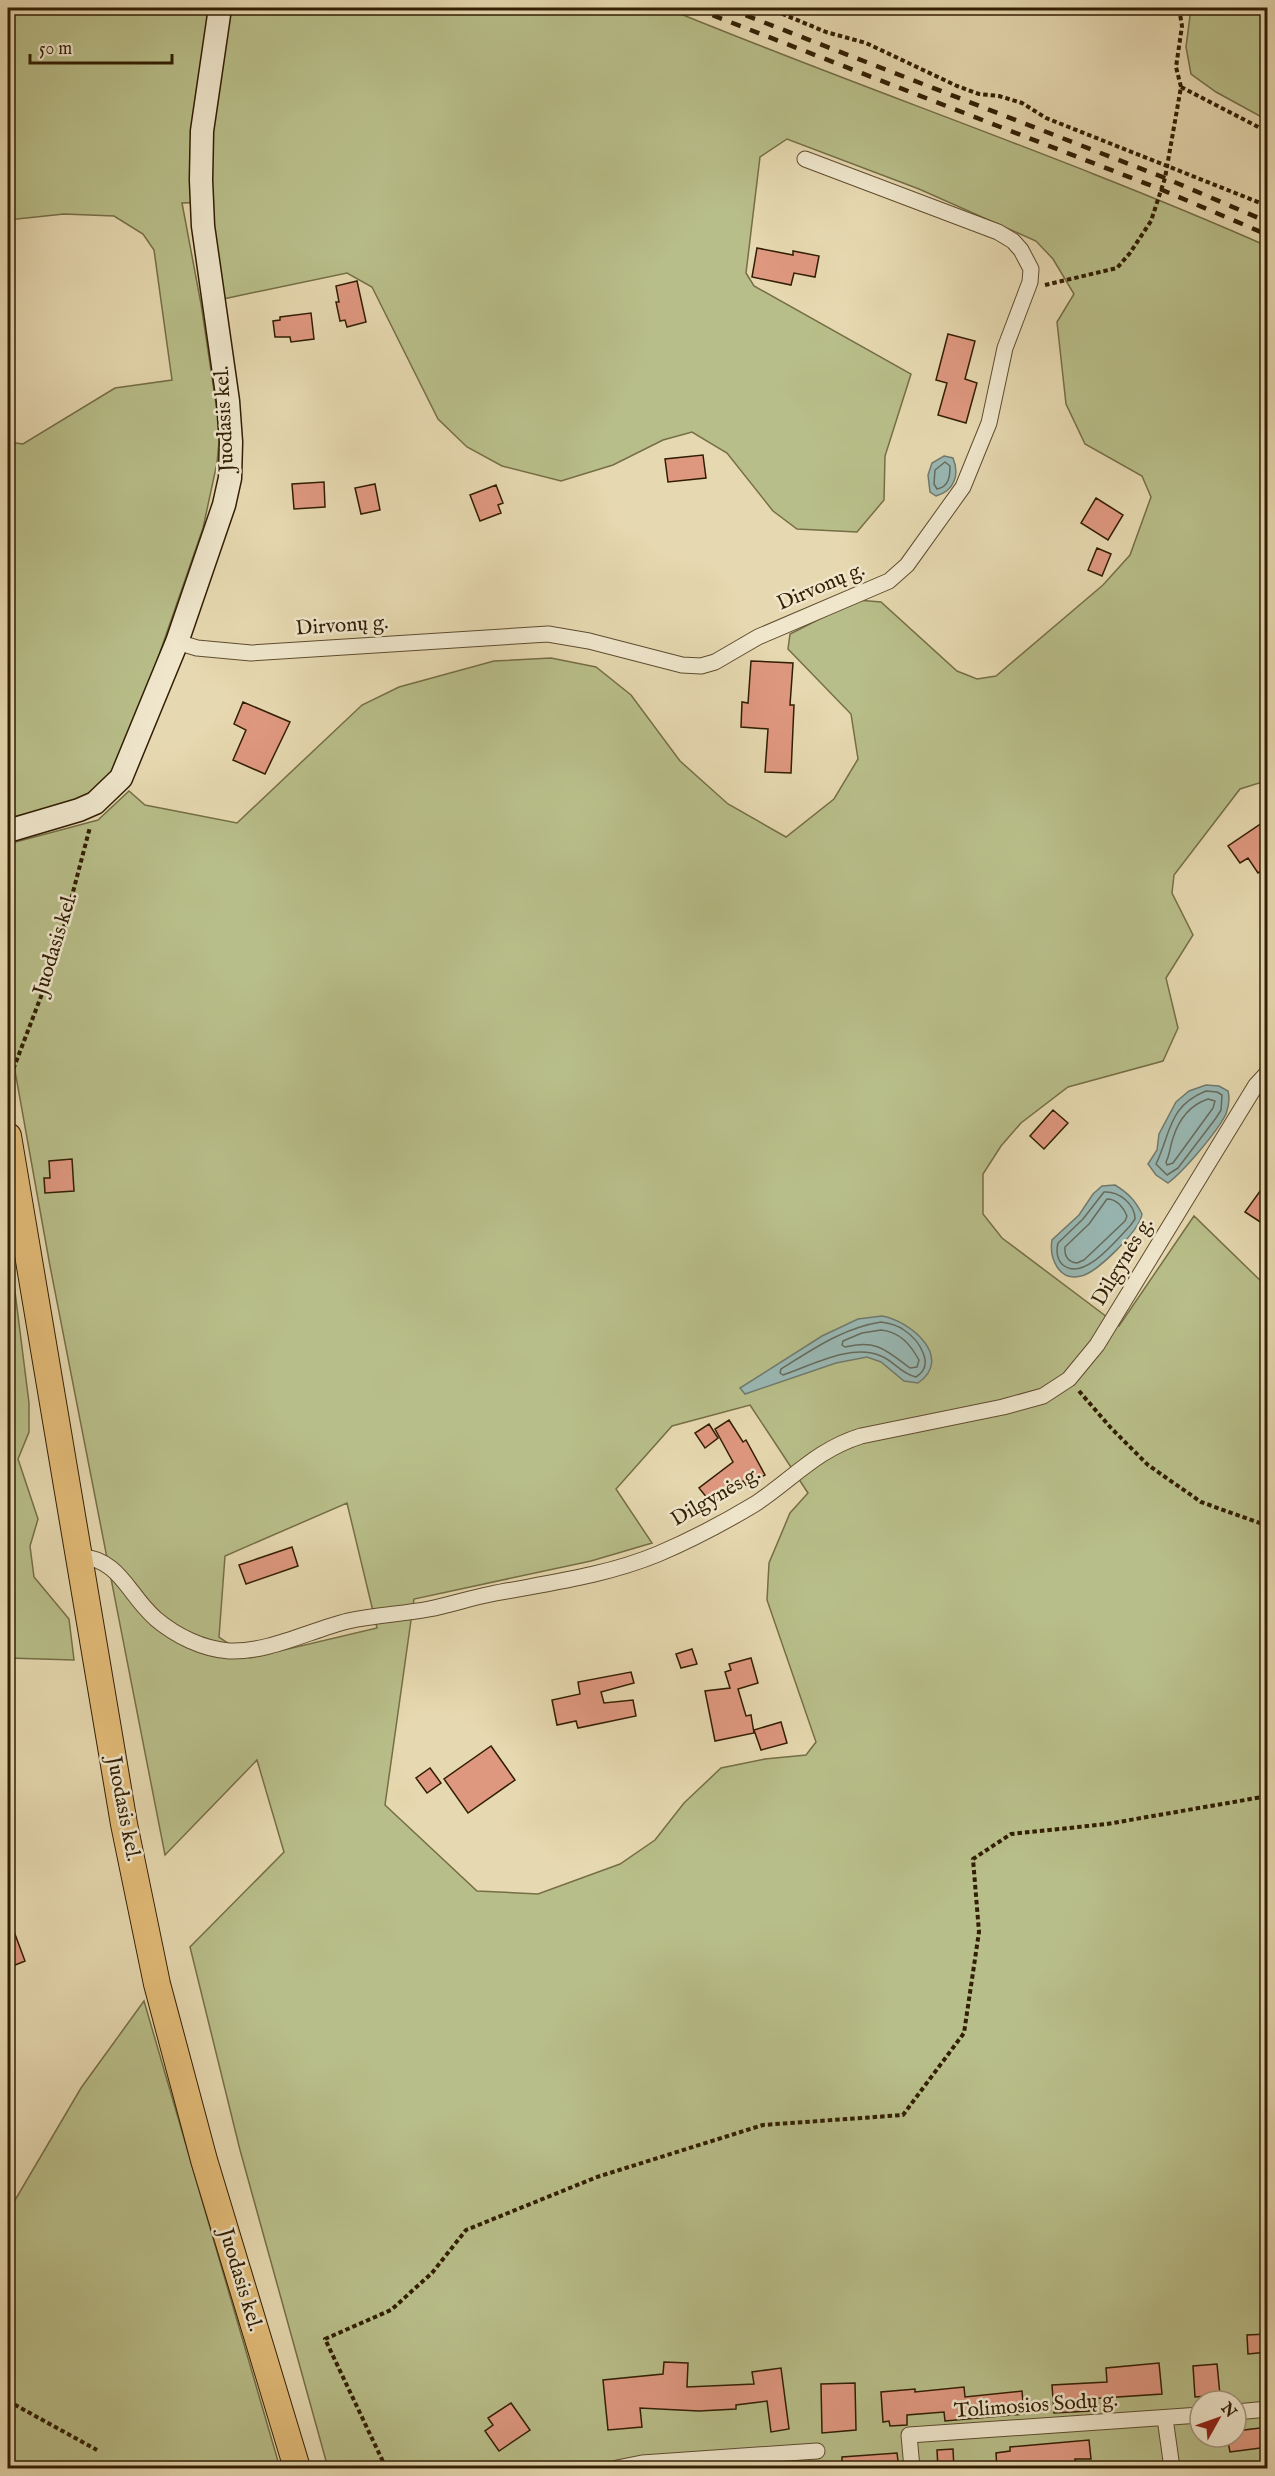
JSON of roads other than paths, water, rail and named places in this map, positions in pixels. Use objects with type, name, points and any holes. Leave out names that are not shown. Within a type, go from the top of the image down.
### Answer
[{"type":"main road","name":"Juodasis kel.","points":[[8,1136],[124,1824],[157,1984],[204,2160],[297,2469]]},
{"type":"street","name":"Juodasis kel.","points":[[8,831],[68,814],[96,803],[121,778],[177,642],[225,505],[230,478],[231,442],[228,401],[203,226],[201,180],[202,131],[219,8]]},
{"type":"street","name":"Dirvonų g.","points":[[177,642],[197,648],[251,653],[548,634],[589,641],[682,665],[701,666],[715,662],[758,637],[889,581],[907,565],[963,487],[989,423],[1005,348],[1027,290],[1031,269],[1013,241],[998,232],[805,159]]},
{"type":"street","name":"Dilgynės g.","points":[[78,1556],[95,1557],[110,1566],[155,1618],[182,1636],[208,1648],[232,1651],[253,1649],[349,1621],[430,1608],[470,1598],[597,1574],[658,1554],[756,1503],[817,1455],[839,1443],[861,1436],[1003,1407],[1043,1396],[1069,1379],[1097,1345],[1256,1085],[1268,1072]]},
{"type":"street","points":[[1248,2411],[1268,2409]]},
{"type":"street","name":"Tolimosios Sodų g.","points":[[912,2469],[909,2435],[1188,2416]]},
{"type":"street","points":[[1165,2418],[1172,2469]]},
{"type":"street","points":[[617,2469],[642,2463],[818,2451]]},
{"type":"water","points":[[944,456],[953,458],[956,470],[954,481],[947,490],[936,496],[930,492],[928,475],[932,463]]},
{"type":"water","points":[[1206,1085],[1219,1086],[1228,1091],[1229,1103],[1226,1114],[1200,1151],[1168,1183],[1156,1175],[1148,1164],[1157,1150],[1159,1134],[1176,1102],[1189,1091]]},
{"type":"water","points":[[1115,1185],[1127,1194],[1142,1214],[1134,1230],[1107,1259],[1088,1273],[1073,1277],[1061,1272],[1052,1254],[1052,1240],[1079,1215],[1093,1194],[1102,1186]]},
{"type":"water","points":[[882,1316],[905,1325],[916,1333],[930,1352],[932,1363],[928,1373],[918,1383],[904,1381],[881,1362],[867,1357],[836,1363],[745,1394],[740,1388],[822,1336],[858,1319]]},
{"type":"railway","points":[[694,8],[1160,189],[1268,235]]},
{"type":"railway","points":[[727,8],[1165,178],[1268,222]]}]
